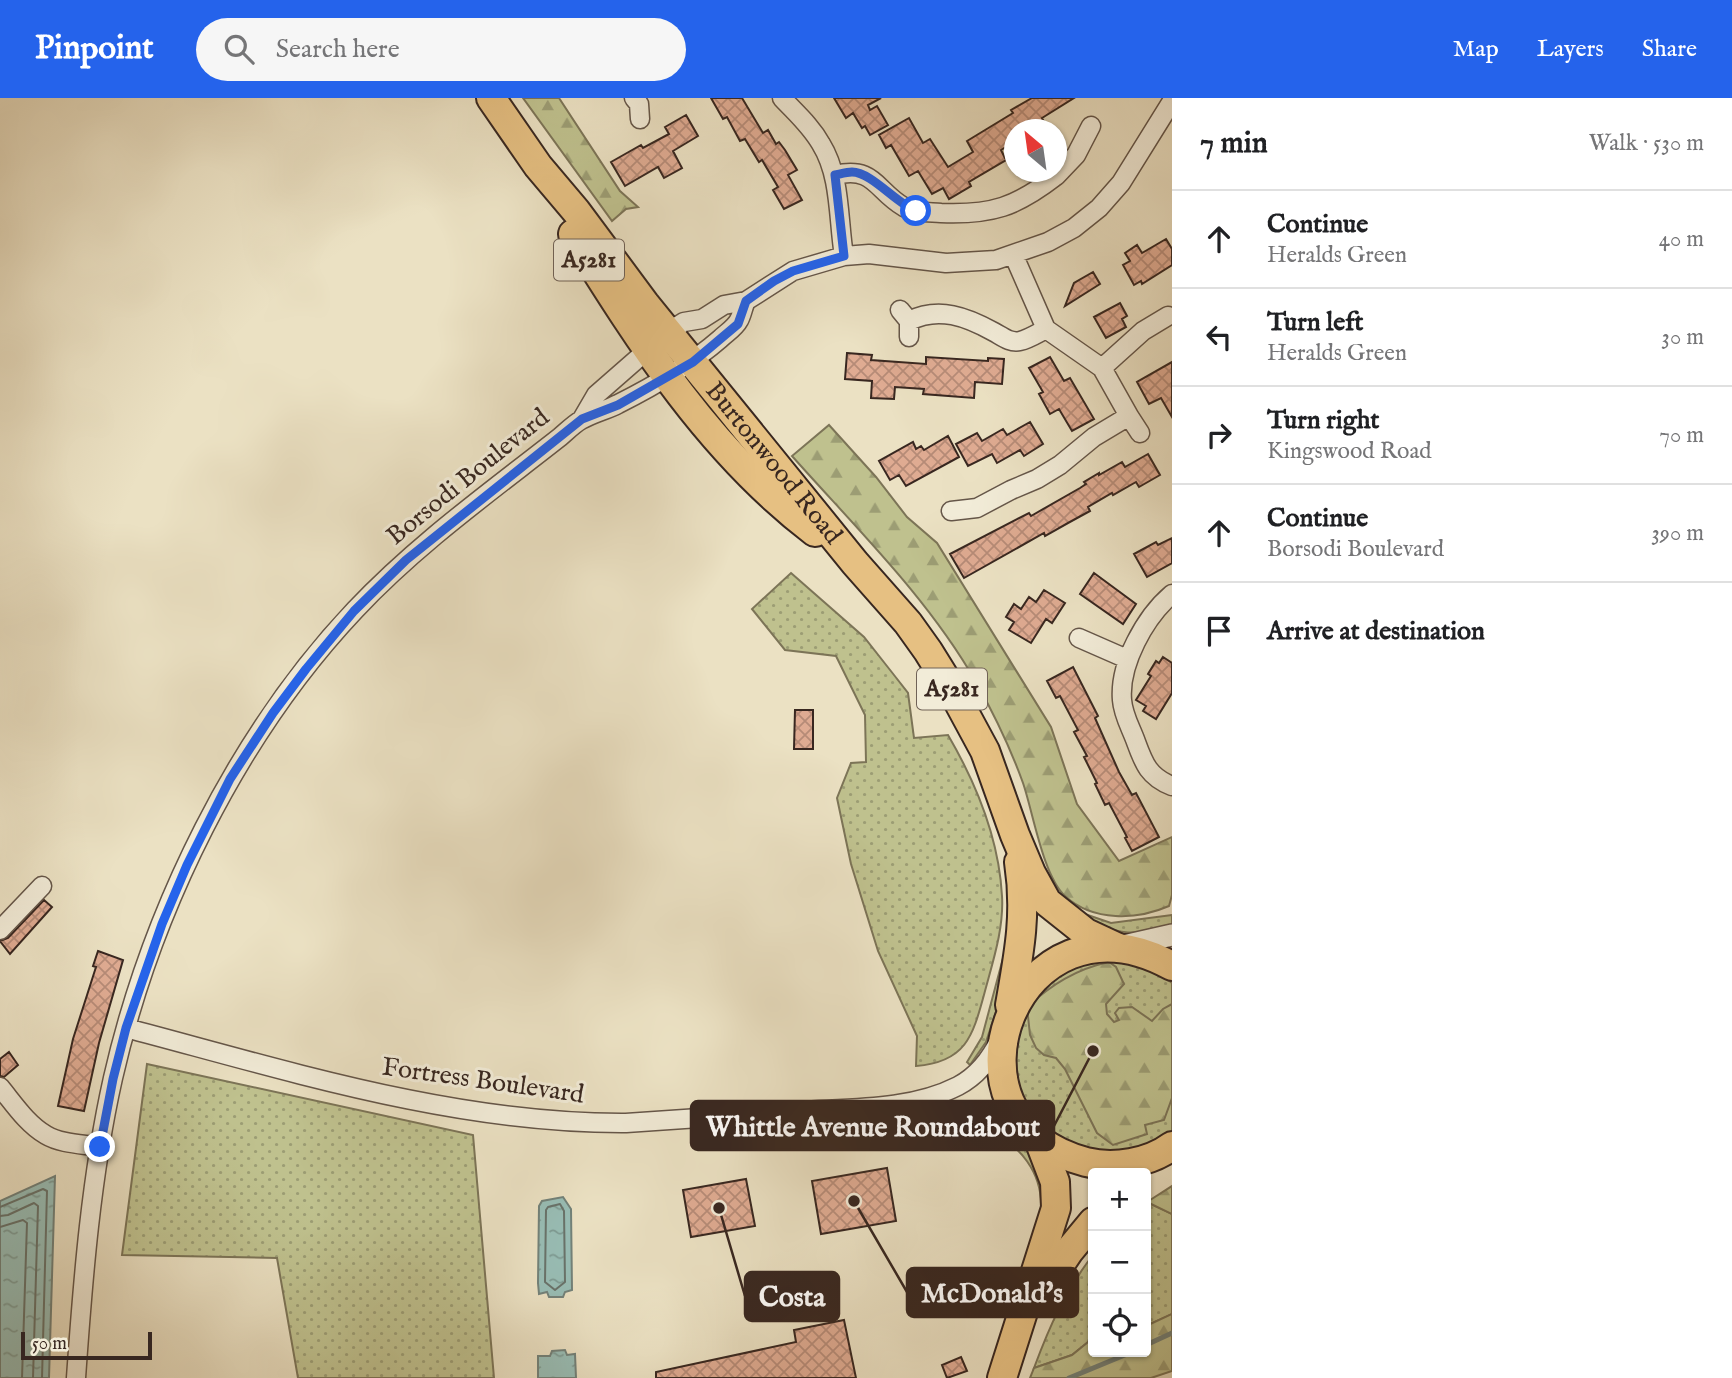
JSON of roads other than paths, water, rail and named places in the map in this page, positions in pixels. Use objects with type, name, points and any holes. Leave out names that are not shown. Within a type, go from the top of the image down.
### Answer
[{"type":"main road","name":"Burtonwood Road","points":[[491,98],[538,166],[576,211],[668,332],[855,563],[908,623],[951,688],[985,751],[1031,873],[1053,908],[1086,933],[1117,947]]},
{"type":"main road","name":"Burtonwood Road","points":[[538,166],[563,219],[646,349],[725,449],[774,497],[855,563]]},
{"type":"main road","name":"Burtonwood Road","points":[[1006,1024],[1023,928],[1021,874],[1015,835]]},
{"type":"main road","name":"A5281","points":[[1002,1378],[1056,1208],[1055,1182],[1037,1138],[1017,1114],[1005,1088],[1001,1050],[1006,1024],[1025,987],[1051,964],[1082,950],[1117,947],[1150,954],[1172,966]]},
{"type":"main road","name":"A5281","points":[[1037,1138],[1067,1157],[1098,1165],[1130,1164],[1168,1149]]},
{"type":"main road","name":"A5281","points":[[1146,1168],[1168,1149]]},
{"type":"main road","name":"A5281","points":[[1019,1328],[1059,1265],[1088,1228]]},
{"type":"street","points":[[782,98],[822,144],[835,175],[844,256]]},
{"type":"street","points":[[746,301],[793,271],[844,256],[869,254],[946,263],[996,260],[1014,256],[1056,238],[1099,208],[1121,183],[1172,101]]},
{"type":"street","points":[[1067,163],[1076,155],[1091,126]]},
{"type":"street","points":[[835,175],[856,172],[871,180],[903,206],[916,211],[945,213],[988,213],[1036,192],[1046,182]]},
{"type":"street","points":[[1014,256],[1045,328],[1102,368],[1140,433]]},
{"type":"street","name":"Borsodi Boulevard","points":[[76,1378],[100,1147],[126,1028],[162,924],[230,779],[273,713],[306,669],[354,611],[406,560],[582,419],[618,405],[693,362],[738,324],[746,301],[724,305],[702,319],[684,322],[668,332],[596,395],[582,419]]},
{"type":"street","points":[[906,322],[923,314],[953,314],[972,320],[1009,341],[1018,342],[1045,328]]},
{"type":"street","points":[[1102,368],[1143,331],[1168,314]]},
{"type":"street","points":[[950,510],[977,508],[1037,479],[1060,465],[1094,437],[1129,416]]},
{"type":"street","points":[[1172,594],[1154,612],[1128,659],[1123,681],[1124,715],[1148,772],[1172,786]]},
{"type":"street","points":[[1079,638],[1128,659]]},
{"type":"street","points":[[0,930],[42,886]]},
{"type":"street","points":[[1117,947],[1172,935]]},
{"type":"street","name":"Fortress Boulevard","points":[[883,1106],[922,1099],[959,1086],[978,1072],[996,1047],[1006,1024]]},
{"type":"street","name":"Fortress Boulevard","points":[[126,1028],[367,1091],[510,1116],[589,1123],[626,1123],[883,1106],[936,1108],[997,1120],[1037,1138]]},
{"type":"street","points":[[0,1087],[24,1116],[45,1135],[59,1141],[100,1147]]},
{"type":"water","points":[[55,1176],[49,1378],[0,1378],[0,1201]]},
{"type":"water","points":[[563,1197],[571,1209],[572,1290],[565,1292],[563,1297],[549,1297],[547,1292],[539,1294],[539,1206],[542,1201]]},
{"type":"water","points":[[565,1350],[567,1355],[575,1354],[576,1378],[538,1378],[538,1356],[550,1356],[552,1351]]},
{"type":"waterway","points":[[1151,1343],[1172,1333]]},
{"type":"waterway","points":[[1069,1378],[1120,1357]]},
{"type":"place","name":"Whittle Avenue Roundabout","points":[[1093,1051]]},
{"type":"place","name":"McDonald's","points":[[854,1201]]},
{"type":"place","name":"Costa","points":[[719,1208]]}]
